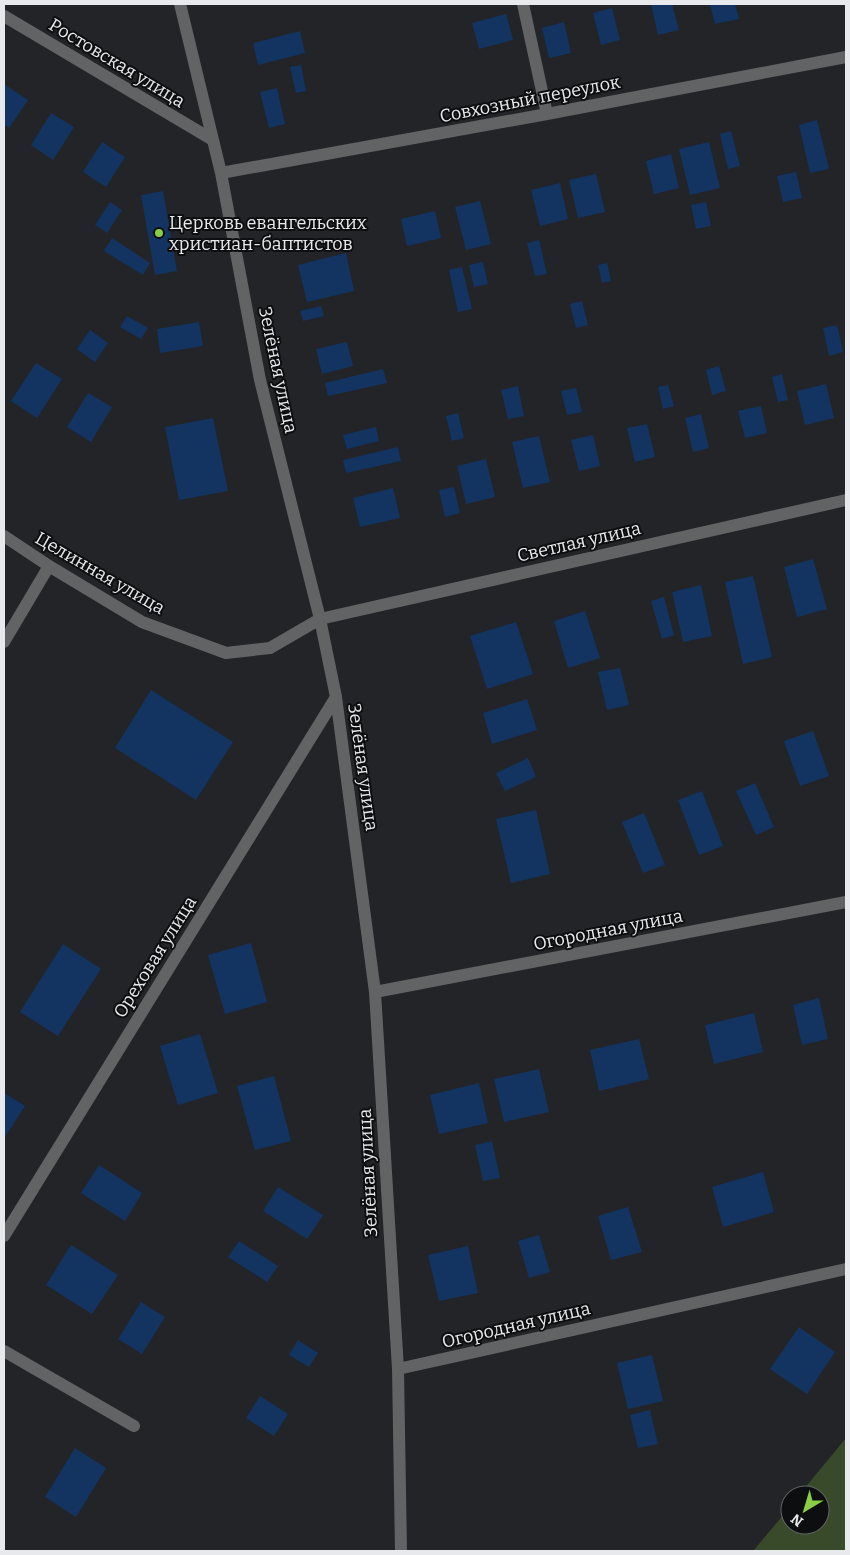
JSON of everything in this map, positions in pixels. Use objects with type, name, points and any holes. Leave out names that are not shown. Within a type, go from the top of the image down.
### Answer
[{"type":"street","name":"Зелёная улица","points":[[180,4],[213,140],[260,380],[320,619],[336,697],[375,992],[398,1369],[401,1551]]},
{"type":"street","points":[[523,4],[547,114]]},
{"type":"street","name":"Ростовская улица","points":[[4,16],[213,140]]},
{"type":"street","name":"Совхозный переулок","points":[[220,174],[846,57]]},
{"type":"street","name":"Светлая улица","points":[[320,619],[846,500]]},
{"type":"street","name":"Целинная улица","points":[[4,536],[142,622],[226,653],[270,648],[320,619]]},
{"type":"street","points":[[4,642],[50,566]]},
{"type":"street","name":"Ореховая улица","points":[[4,1236],[336,697]]},
{"type":"street","name":"Огородная улица","points":[[375,992],[846,902]]},
{"type":"street","name":"Огородная улица","points":[[398,1369],[846,1269]]},
{"type":"street","points":[[4,1351],[134,1426]]},
{"type":"green space","points":[[846,1438],[846,1551],[753,1551],[780,1519],[780,1535],[830,1535],[830,1485],[807,1485]]},
{"type":"building","points":[[651,4],[672,4],[679,30],[658,35]]},
{"type":"building","points":[[710,4],[735,4],[739,19],[715,24]]},
{"type":"building","points":[[612,8],[620,40],[601,45],[593,13]]},
{"type":"building","points":[[506,14],[513,40],[479,49],[472,23]]},
{"type":"building","points":[[564,22],[571,53],[549,58],[542,28]]},
{"type":"building","points":[[300,31],[305,53],[258,65],[253,43]]},
{"type":"building","points":[[301,65],[306,91],[296,93],[290,67]]},
{"type":"building","points":[[4,84],[28,100],[9,128],[4,125]]},
{"type":"building","points":[[277,88],[285,124],[269,128],[260,92]]},
{"type":"building","points":[[51,113],[74,127],[53,160],[31,145]]},
{"type":"building","points":[[817,120],[829,169],[810,173],[799,125]]},
{"type":"building","points":[[731,131],[740,166],[728,169],[720,134]]},
{"type":"building","points":[[102,142],[125,157],[106,187],[83,172]]},
{"type":"building","points":[[709,142],[720,188],[690,195],[679,149]]},
{"type":"building","points":[[671,154],[679,188],[654,194],[646,161]]},
{"type":"building","points":[[796,172],[802,198],[783,202],[777,176]]},
{"type":"building","points":[[596,174],[605,212],[578,218],[569,180]]},
{"type":"building","points":[[560,183],[568,219],[540,226],[531,190]]},
{"type":"building","name":"Церковь евангельских христиан-баптистов","points":[[163,191],[177,271],[155,275],[141,195]]},
{"type":"building","points":[[480,201],[491,244],[466,250],[455,207]]},
{"type":"building","points":[[110,202],[122,210],[107,233],[95,225]]},
{"type":"building","points":[[706,202],[711,226],[696,229],[691,205]]},
{"type":"building","points":[[435,211],[441,238],[407,246],[401,219]]},
{"type":"building","points":[[112,238],[150,263],[143,275],[104,251]]},
{"type":"building","points":[[539,240],[547,274],[535,276],[527,243]]},
{"type":"building","points":[[346,253],[354,291],[307,302],[298,265]]},
{"type":"building","points":[[483,262],[488,284],[474,287],[469,265]]},
{"type":"building","points":[[607,263],[611,281],[602,283],[598,265]]},
{"type":"building","points":[[462,267],[472,309],[458,312],[449,270]]},
{"type":"building","points":[[582,301],[588,325],[576,328],[570,304]]},
{"type":"building","points":[[321,306],[324,316],[303,321],[300,311]]},
{"type":"building","points":[[127,316],[148,328],[141,339],[120,327]]},
{"type":"building","points":[[199,322],[203,346],[160,353],[157,329]]},
{"type":"building","points":[[837,325],[843,352],[829,356],[823,328]]},
{"type":"building","points":[[90,330],[108,343],[95,362],[77,349]]},
{"type":"building","points":[[347,342],[353,366],[322,374],[316,349]]},
{"type":"building","points":[[36,363],[62,379],[37,418],[11,401]]},
{"type":"building","points":[[719,366],[726,391],[712,395],[706,370]]},
{"type":"building","points":[[383,369],[387,383],[328,396],[325,383]]},
{"type":"building","points":[[782,374],[788,400],[778,402],[772,377]]},
{"type":"building","points":[[826,384],[834,418],[805,425],[797,391]]},
{"type":"building","points":[[668,385],[674,406],[663,409],[658,387]]},
{"type":"building","points":[[518,386],[524,416],[508,419],[501,390]]},
{"type":"building","points":[[576,388],[582,412],[567,415],[561,391]]},
{"type":"building","points":[[88,393],[112,407],[91,442],[67,427]]},
{"type":"building","points":[[761,406],[767,433],[745,438],[738,411]]},
{"type":"building","points":[[458,413],[464,438],[452,441],[446,416]]},
{"type":"building","points":[[701,414],[709,448],[693,452],[685,418]]},
{"type":"building","points":[[213,418],[228,491],[179,500],[165,427]]},
{"type":"building","points":[[647,424],[655,457],[635,462],[627,428]]},
{"type":"building","points":[[376,427],[379,441],[347,449],[343,435]]},
{"type":"building","points":[[593,435],[600,466],[579,471],[571,440]]},
{"type":"building","points":[[539,436],[550,482],[523,488],[512,442]]},
{"type":"building","points":[[398,447],[401,461],[346,473],[343,460]]},
{"type":"building","points":[[486,459],[495,497],[466,504],[457,466]]},
{"type":"building","points":[[454,487],[460,513],[445,517],[439,490]]},
{"type":"building","points":[[393,488],[400,518],[360,527],[353,498]]},
{"type":"building","points":[[813,559],[827,609],[797,617],[784,567]]},
{"type":"building","points":[[753,576],[772,657],[743,664],[725,582]]},
{"type":"building","points":[[701,585],[712,636],[683,642],[672,592]]},
{"type":"building","points":[[664,597],[674,635],[662,639],[651,601]]},
{"type":"building","points":[[585,611],[600,658],[568,668],[554,621]]},
{"type":"building","points":[[516,622],[533,674],[487,689],[470,636]]},
{"type":"building","points":[[620,668],[629,705],[607,710],[598,672]]},
{"type":"building","points":[[151,690],[233,742],[196,800],[115,748]]},
{"type":"building","points":[[527,699],[537,730],[492,744],[483,713]]},
{"type":"building","points":[[813,731],[829,776],[800,786],[784,741]]},
{"type":"building","points":[[528,758],[536,777],[505,791],[496,773]]},
{"type":"building","points":[[755,783],[774,827],[756,835],[736,791]]},
{"type":"building","points":[[702,791],[723,846],[699,855],[678,800]]},
{"type":"building","points":[[536,810],[550,874],[511,883],[496,819]]},
{"type":"building","points":[[644,813],[665,865],[643,873],[622,822]]},
{"type":"building","points":[[251,943],[267,1002],[225,1014],[208,955]]},
{"type":"building","points":[[63,944],[101,969],[58,1036],[20,1012]]},
{"type":"building","points":[[819,998],[828,1039],[802,1045],[793,1005]]},
{"type":"building","points":[[754,1013],[763,1052],[714,1064],[705,1025]]},
{"type":"building","points":[[200,1034],[218,1093],[178,1105],[160,1046]]},
{"type":"building","points":[[639,1039],[649,1079],[599,1091],[590,1050]]},
{"type":"building","points":[[539,1069],[549,1112],[504,1122],[494,1079]]},
{"type":"building","points":[[274,1076],[291,1141],[255,1150],[237,1086]]},
{"type":"building","points":[[479,1083],[488,1123],[439,1134],[430,1095]]},
{"type":"building","points":[[4,1093],[25,1106],[4,1138]]},
{"type":"building","points":[[492,1141],[500,1178],[483,1181],[475,1145]]},
{"type":"building","points":[[99,1165],[142,1193],[125,1221],[81,1193]]},
{"type":"building","points":[[763,1172],[774,1212],[723,1227],[712,1187]]},
{"type":"building","points":[[278,1187],[323,1215],[307,1239],[263,1211]]},
{"type":"building","points":[[628,1207],[642,1252],[611,1260],[598,1216]]},
{"type":"building","points":[[539,1235],[550,1272],[529,1278],[518,1241]]},
{"type":"building","points":[[239,1241],[278,1266],[267,1282],[228,1257]]},
{"type":"building","points":[[71,1245],[118,1275],[92,1314],[46,1285]]},
{"type":"building","points":[[468,1246],[478,1293],[439,1301],[428,1255]]},
{"type":"building","points":[[141,1302],[165,1317],[142,1354],[118,1339]]},
{"type":"building","points":[[799,1327],[835,1352],[807,1394],[770,1369]]},
{"type":"building","points":[[298,1340],[318,1353],[309,1367],[289,1355]]},
{"type":"building","points":[[652,1355],[663,1401],[628,1409],[617,1363]]},
{"type":"building","points":[[260,1396],[288,1414],[274,1436],[246,1418]]},
{"type":"building","points":[[650,1410],[658,1444],[638,1448],[630,1415]]},
{"type":"building","points":[[75,1448],[106,1468],[76,1517],[45,1497]]},
{"type":"place","name":"Церковь евангельских христиан-баптистов","points":[[159,233]]}]
